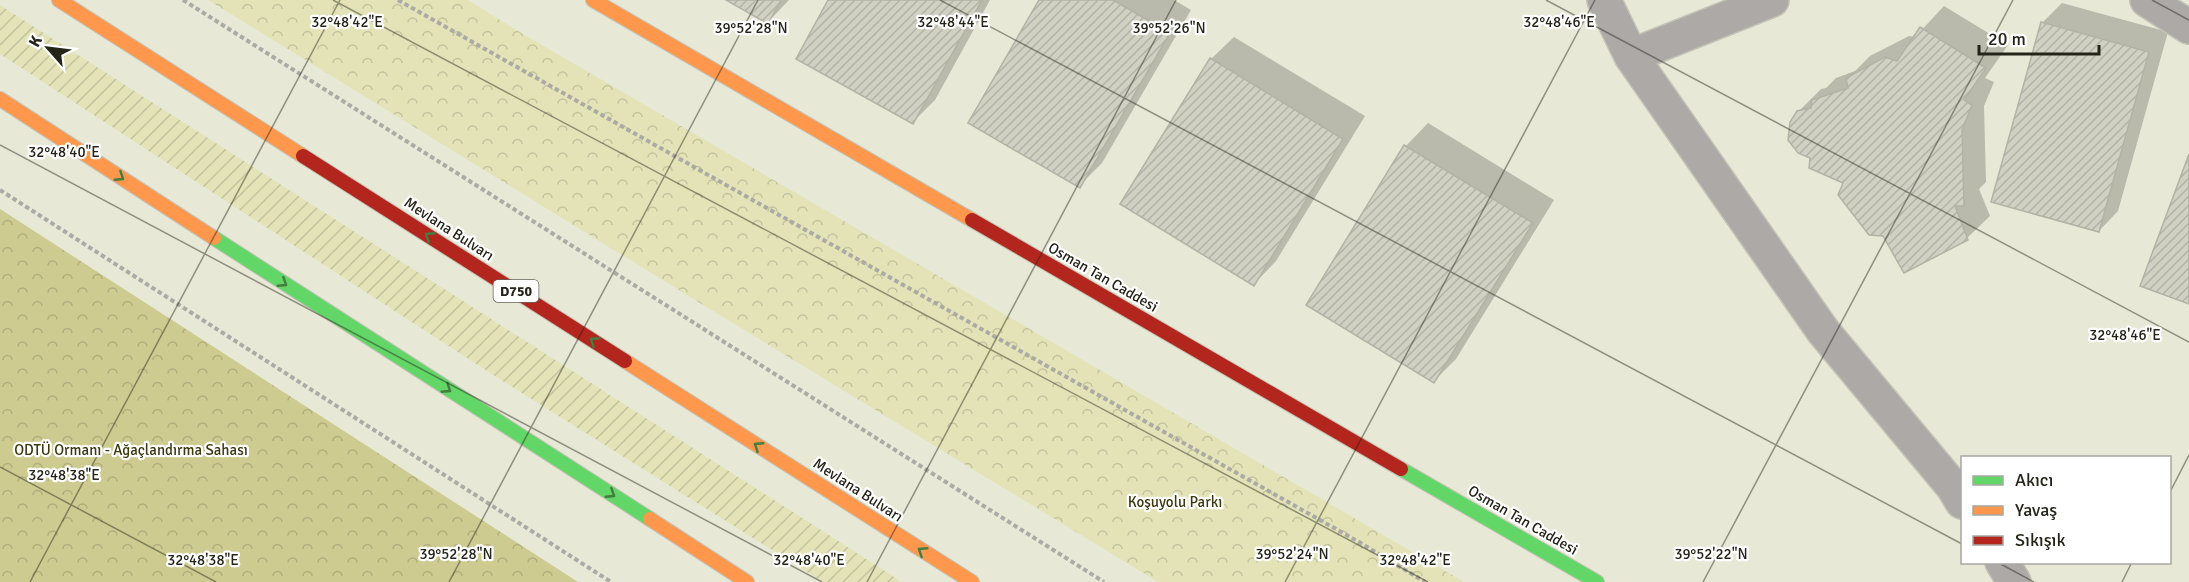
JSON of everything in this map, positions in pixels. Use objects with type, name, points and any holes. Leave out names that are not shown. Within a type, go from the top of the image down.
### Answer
[{"type":"main road","name":"Mevlana Bulvarı","points":[[59,0],[972,582]]},
{"type":"main road","name":"Osman Tan Caddesi","points":[[593,0],[1597,582]]},
{"type":"main road","points":[[0,99],[747,582]]},
{"type":"street","points":[[1604,0],[1631,56],[1823,330],[1961,500]]},
{"type":"street","points":[[1631,56],[1772,0]]},
{"type":"street","points":[[2147,0],[2189,27]]},
{"type":"street","points":[[2003,564],[2014,582]]},
{"type":"path","points":[[183,0],[1104,582]]},
{"type":"path","points":[[398,0],[1348,536],[1425,582]]},
{"type":"path","points":[[0,189],[611,582]]},
{"type":"green space","name":"Koşuyolu Parkı","points":[[208,0],[468,0],[1464,582],[1158,582]]},
{"type":"green space","points":[[0,5],[902,582],[823,582],[490,373],[0,54]]},
{"type":"green space","name":"ODTÜ Ormanı - Ağaçlandırma Sahası","points":[[0,209],[578,582],[0,582]]},
{"type":"building","points":[[726,0],[781,0],[768,24]]},
{"type":"building","points":[[828,0],[982,0],[913,124],[796,59]]},
{"type":"building","points":[[1039,0],[1113,0],[1170,33],[1080,188],[968,123]]},
{"type":"building","points":[[2041,22],[2149,52],[2099,232],[1991,202]]},
{"type":"building","points":[[1920,27],[1986,68],[1964,100],[1972,105],[1962,130],[1964,206],[1955,206],[1968,240],[1904,273],[1883,236],[1869,235],[1838,195],[1843,183],[1809,168],[1810,158],[1798,153],[1788,140],[1790,122],[1797,111],[1811,108],[1812,100],[1848,88],[1846,78],[1885,57],[1897,61]]},
{"type":"building","points":[[1210,58],[1343,139],[1254,286],[1120,204]]},
{"type":"building","points":[[1404,145],[1533,223],[1434,383],[1306,305]]},
{"type":"building","points":[[2189,154],[2189,304],[2140,286]]},
{"type":"traffic: fast","points":[[214,238],[650,519]]},
{"type":"traffic: fast","points":[[1401,469],[1597,582]]},
{"type":"traffic: slow","points":[[59,0],[303,156]]},
{"type":"traffic: slow","points":[[593,0],[972,220]]},
{"type":"traffic: slow","points":[[0,99],[214,238]]},
{"type":"traffic: slow","points":[[625,361],[972,582]]},
{"type":"traffic: slow","points":[[650,519],[747,582]]},
{"type":"traffic: jam","points":[[303,156],[625,361]]},
{"type":"traffic: jam","points":[[972,220],[1401,469]]}]
